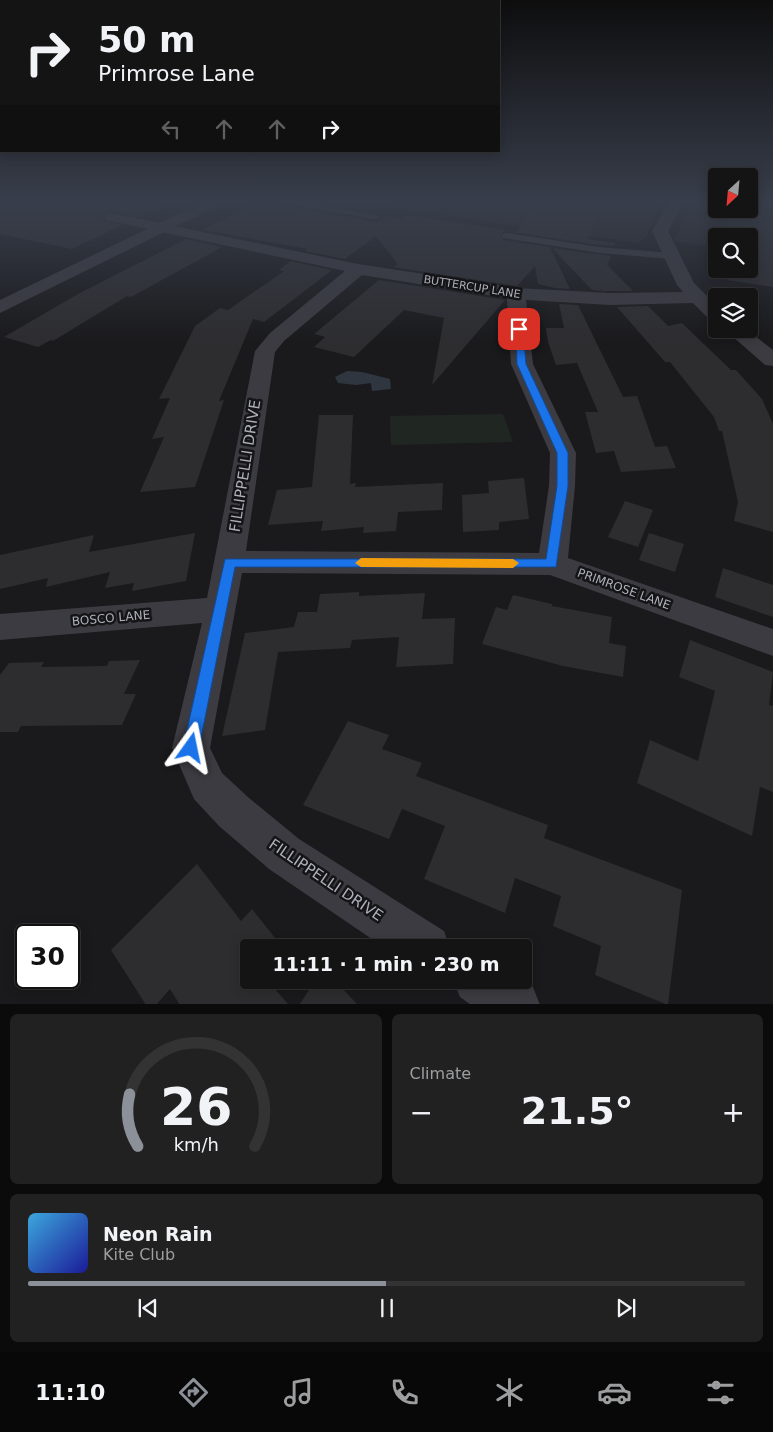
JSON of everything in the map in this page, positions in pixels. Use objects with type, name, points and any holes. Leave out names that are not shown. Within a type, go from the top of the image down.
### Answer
[{"type":"street","points":[[0,306],[121,248]]},
{"type":"street","name":"BUTTERCUP LANE","points":[[257,248],[358,269],[516,294],[610,299],[698,297]]},
{"type":"street","points":[[668,248],[686,285],[708,307]]},
{"type":"street","name":"FILLIPPELLI DRIVE","points":[[358,269],[277,337],[265,351],[230,562],[191,748],[208,786],[234,812],[284,854],[414,939]]},
{"type":"street","points":[[516,294],[522,364],[563,453],[562,486],[552,564]]},
{"type":"street","points":[[745,338],[773,360]]},
{"type":"street","name":"PRIMROSE LANE","points":[[230,562],[552,564],[773,643]]},
{"type":"street","name":"BOSCO LANE","points":[[0,627],[221,609]]},
{"type":"street","points":[[491,989],[515,1004]]},
{"type":"lane","points":[[585,248],[672,256]]},
{"type":"shaded area","points":[[758,248],[773,248],[773,256],[758,254]]},
{"type":"shaded area","points":[[347,371],[362,372],[390,379],[391,389],[372,391],[371,383],[356,385],[338,383],[335,377]]},
{"type":"shaded area","points":[[503,414],[513,442],[391,445],[390,416]]},
{"type":"building","points":[[169,248],[220,248],[131,297],[127,296],[53,341],[51,340],[38,347],[4,337],[78,294]]},
{"type":"building","points":[[302,248],[360,248],[345,259],[305,251],[308,249]]},
{"type":"building","points":[[385,248],[550,248],[570,289],[538,284],[535,266],[517,286],[393,267],[398,264]]},
{"type":"building","points":[[552,248],[611,256],[607,265],[633,291],[602,291],[600,288],[601,291],[592,290]]},
{"type":"building","points":[[758,248],[773,248],[773,287],[727,280],[727,278],[758,278]]},
{"type":"building","points":[[291,261],[332,270],[264,322],[253,319],[219,401],[224,400],[195,487],[140,492],[164,437],[152,439],[170,398],[159,399],[195,326],[220,308],[228,310],[284,271],[279,270]]},
{"type":"building","points":[[379,280],[505,300],[432,385],[444,318],[404,310],[354,357],[314,347],[325,337],[314,334]]},
{"type":"building","points":[[559,304],[578,305],[623,397],[637,396],[655,447],[667,446],[676,468],[621,472],[614,451],[596,453],[585,412],[598,412],[577,363],[556,365],[548,342],[546,328],[564,328]]},
{"type":"building","points":[[648,306],[668,326],[682,323],[731,370],[736,370],[762,399],[773,424],[773,532],[734,521],[738,502],[722,431],[719,431],[714,417],[670,362],[665,362],[617,307]]},
{"type":"building","points":[[319,415],[353,415],[350,484],[356,483],[355,487],[443,483],[442,510],[398,512],[396,531],[363,533],[364,527],[321,531],[323,521],[268,525],[277,490],[312,487]]},
{"type":"building","points":[[524,478],[529,519],[499,522],[499,530],[463,532],[462,495],[489,493],[488,481]]},
{"type":"building","points":[[625,501],[653,510],[638,547],[608,537]]},
{"type":"building","points":[[195,533],[186,581],[132,591],[134,583],[105,588],[110,572],[46,587],[48,578],[0,589],[0,555],[94,535],[89,552]]},
{"type":"building","points":[[649,533],[684,544],[675,572],[639,560]]},
{"type":"building","points":[[723,568],[773,585],[773,617],[715,597]]},
{"type":"building","points":[[359,592],[359,596],[425,593],[422,619],[455,618],[453,664],[396,667],[399,637],[352,640],[350,648],[278,652],[265,730],[222,736],[245,633],[294,627],[298,612],[317,612],[320,594]]},
{"type":"building","points":[[513,595],[552,604],[552,606],[612,617],[609,643],[626,646],[623,677],[563,666],[482,644],[496,607],[507,610]]},
{"type":"building","points":[[690,640],[773,672],[769,705],[773,706],[773,792],[760,787],[752,836],[637,783],[650,740],[698,761],[715,691],[679,677]]},
{"type":"building","points":[[140,660],[124,694],[136,694],[122,725],[21,726],[18,732],[0,732],[0,675],[9,663],[44,662],[41,667],[107,666],[109,661]]},
{"type":"building","points":[[348,721],[389,735],[382,749],[422,763],[416,776],[548,825],[544,838],[682,890],[668,1004],[595,975],[601,946],[553,926],[561,896],[515,878],[505,913],[424,879],[445,826],[402,809],[389,839],[303,805]]},
{"type":"building","points":[[197,864],[241,921],[252,909],[276,939],[240,939],[240,989],[275,989],[288,1004],[179,1004],[170,989],[157,1004],[145,1004],[111,950]]},
{"type":"building","points":[[310,989],[343,989],[357,1004],[300,1004]]},
{"type":"slow traffic","points":[[361,563],[513,563]]},
{"type":"route","points":[[191,748],[230,562],[552,564],[562,486],[563,453],[522,364],[519,329]]}]
